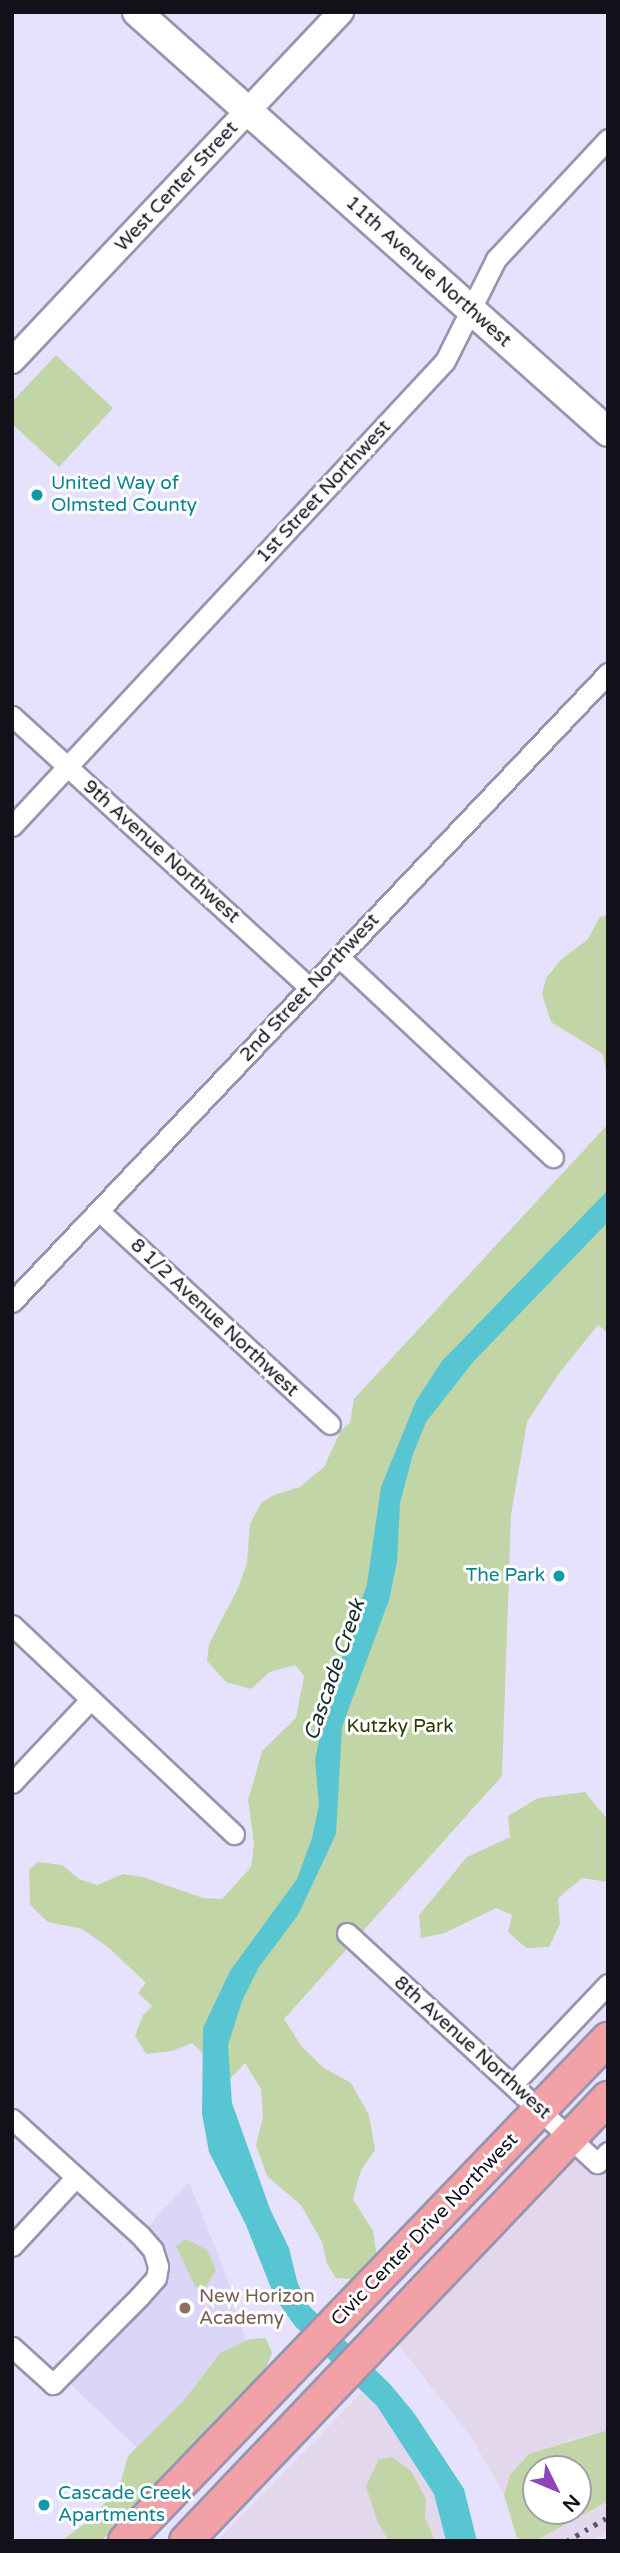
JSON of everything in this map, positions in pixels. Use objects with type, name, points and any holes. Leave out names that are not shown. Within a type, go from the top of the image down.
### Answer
[{"type":"main road","name":"11th Avenue Northwest","points":[[137,12],[608,432]]},
{"type":"main road","name":"Civic Center Drive Northwest","points":[[125,2541],[608,2039]]},
{"type":"main road","name":"Civic Center Drive Northwest","points":[[186,2541],[608,2098]]},
{"type":"street","name":"West Center Street","points":[[12,361],[341,12]]},
{"type":"street","name":"1st Street Northwest","points":[[12,826],[445,360],[496,258],[608,139]]},
{"type":"street","name":"2nd Street Northwest","points":[[12,1302],[608,673]]},
{"type":"street","name":"9th Avenue Northwest","points":[[12,716],[310,988]]},
{"type":"street","points":[[339,957],[553,1157]]},
{"type":"street","name":"8 1/2 Avenue Northwest","points":[[99,1211],[330,1424]]},
{"type":"street","points":[[12,1625],[234,1834]]},
{"type":"street","points":[[12,1783],[91,1699]]},
{"type":"street","name":"8th Avenue Northwest","points":[[347,1933],[570,2137],[603,2157]]},
{"type":"street","points":[[513,2084],[608,1984]]},
{"type":"street","points":[[12,2119],[153,2250],[158,2266],[156,2278],[53,2384],[12,2347]]},
{"type":"street","points":[[12,2246],[75,2178]]},
{"type":"shaded area","points":[[608,1190],[608,1222],[473,1362],[426,1422],[413,1454],[400,1503],[397,1562],[389,1600],[342,1727],[336,1834],[298,1915],[259,1967],[242,2001],[228,2045],[232,2103],[270,2209],[289,2248],[297,2281],[307,2304],[390,2384],[414,2413],[464,2489],[477,2541],[446,2541],[434,2494],[377,2406],[295,2326],[275,2298],[246,2225],[209,2152],[202,2114],[203,2028],[230,1971],[297,1879],[312,1838],[319,1805],[315,1760],[327,1702],[367,1584],[381,1487],[416,1401],[442,1361]]},
{"type":"shaded area","points":[[577,2155],[608,2160],[608,2430],[569,2440],[544,2455],[522,2455],[522,2468],[510,2475],[504,2495],[472,2438],[397,2343]]},
{"type":"shaded area","name":"New Horizon Academy","points":[[189,2182],[226,2274],[246,2341],[247,2360],[151,2461],[66,2380],[164,2276],[133,2242]]},
{"type":"shaded area","points":[[362,2392],[377,2406],[434,2494],[446,2541],[217,2541]]},
{"type":"shaded area","points":[[608,2501],[608,2531],[593,2541],[535,2541],[564,2525],[592,2525],[592,2510]]},
{"type":"green space","points":[[56,355],[113,408],[59,467],[12,424],[12,402]]},
{"type":"green space","points":[[608,915],[608,1083],[603,1054],[551,1022],[542,994],[546,978],[562,959],[588,939],[600,917]]},
{"type":"green space","name":"Kutzky Park","points":[[608,1124],[608,1333],[598,1325],[560,1372],[527,1422],[511,1515],[502,1776],[284,2019],[302,2047],[324,2068],[351,2083],[369,2115],[375,2150],[361,2170],[353,2199],[373,2231],[378,2263],[362,2280],[336,2278],[327,2264],[322,2242],[301,2205],[267,2176],[256,2145],[263,2117],[261,2089],[245,2063],[230,2079],[192,2043],[172,2051],[146,2054],[135,2036],[143,2015],[152,2006],[138,1993],[146,1983],[109,1948],[82,1929],[48,1922],[30,1905],[29,1870],[38,1862],[62,1865],[79,1879],[97,1885],[123,1874],[143,1877],[203,1898],[222,1899],[251,1867],[254,1844],[248,1800],[262,1751],[296,1718],[304,1676],[295,1665],[270,1672],[251,1689],[226,1682],[207,1661],[209,1644],[238,1588],[247,1563],[250,1524],[261,1503],[274,1495],[300,1487],[324,1467],[341,1430],[350,1423],[354,1399]]},
{"type":"green space","points":[[585,1792],[608,1820],[608,1882],[582,1878],[558,1898],[560,1924],[549,1947],[526,1948],[508,1932],[512,1915],[496,1908],[445,1933],[421,1938],[419,1915],[467,1857],[510,1837],[508,1816],[538,1798]]},
{"type":"green space","points":[[186,2239],[207,2250],[216,2270],[205,2289],[195,2286],[176,2246]]},
{"type":"green space","points":[[266,2338],[272,2353],[265,2370],[138,2512],[100,2541],[61,2541],[90,2520],[119,2487],[128,2456],[185,2399],[220,2353],[250,2339]]},
{"type":"green space","points":[[608,2430],[608,2501],[592,2510],[592,2455],[528,2455]]},
{"type":"green space","points":[[392,2457],[411,2471],[426,2499],[425,2518],[435,2541],[389,2541],[378,2523],[366,2486],[379,2459]]},
{"type":"green space","points":[[522,2462],[522,2525],[564,2525],[535,2541],[517,2538],[504,2495],[510,2475]]},
{"type":"railway","points":[[567,2541],[608,2517]]},
{"type":"place","name":"United Way of Olmsted County","points":[[37,495]]},
{"type":"place","name":"The Park","points":[[559,1576]]},
{"type":"place","name":"New Horizon Academy","points":[[185,2308]]},
{"type":"place","name":"Cascade Creek Apartments","points":[[44,2505]]},
{"type":"water label","name":"Cascade Creek","points":[[335,1670]]}]
